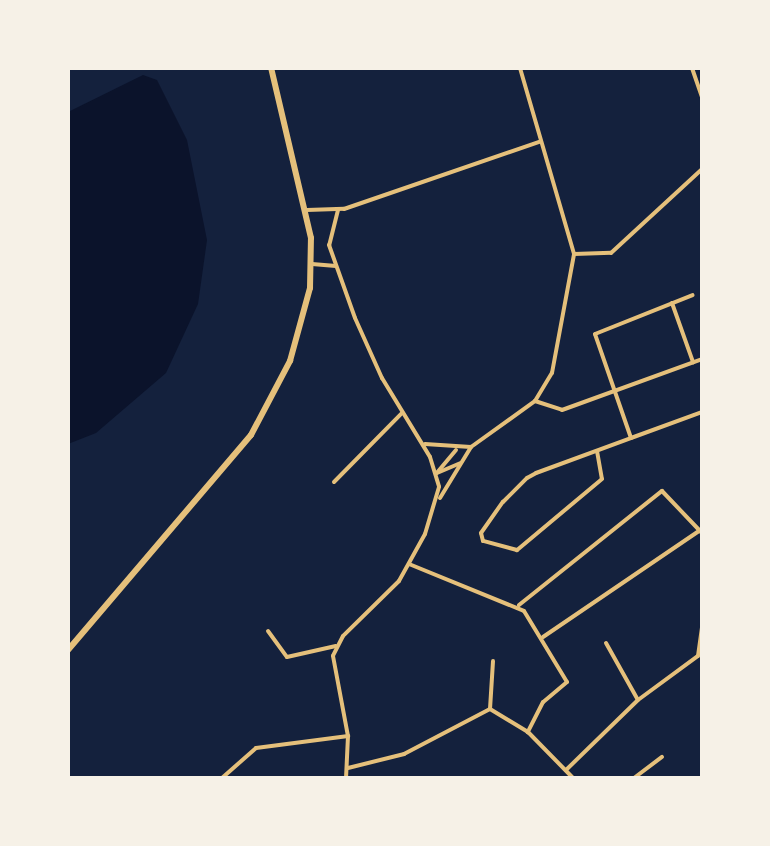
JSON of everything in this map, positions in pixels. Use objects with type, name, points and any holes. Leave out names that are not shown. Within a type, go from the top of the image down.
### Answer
[{"type":"main road","points":[[68,650],[262,418],[304,319],[312,264],[307,210],[272,68]]},
{"type":"street","points":[[346,778],[348,736],[331,666],[336,646],[409,564],[438,502],[471,447],[535,401],[552,373],[574,254],[520,68]]},
{"type":"street","points":[[692,68],[702,97]]},
{"type":"street","points":[[307,210],[338,210],[542,141]]},
{"type":"street","points":[[574,254],[611,253],[702,169]]},
{"type":"street","points":[[338,210],[329,245],[336,266],[402,413],[438,473],[438,502]]},
{"type":"street","points":[[312,264],[336,266]]},
{"type":"street","points":[[631,438],[594,334],[694,295]]},
{"type":"street","points":[[672,303],[693,362]]},
{"type":"street","points":[[535,401],[562,410],[702,358]]},
{"type":"street","points":[[597,451],[602,479],[517,550],[483,541],[481,533],[519,484],[597,451],[702,412]]},
{"type":"street","points":[[334,482],[402,413]]},
{"type":"street","points":[[422,443],[456,450],[471,447]]},
{"type":"street","points":[[438,473],[456,450]]},
{"type":"street","points":[[438,473],[460,462]]},
{"type":"street","points":[[519,605],[664,490],[701,532],[543,637]]},
{"type":"street","points":[[409,564],[519,605],[543,637],[567,682],[543,702],[528,732]]},
{"type":"street","points":[[566,770],[638,700],[698,656],[702,627]]},
{"type":"street","points":[[268,631],[287,657],[336,646]]},
{"type":"street","points":[[606,643],[638,700]]},
{"type":"street","points":[[490,709],[493,661]]},
{"type":"street","points":[[490,709],[528,732],[573,778]]},
{"type":"street","points":[[348,768],[404,754],[490,709]]},
{"type":"street","points":[[222,778],[256,748],[348,736]]},
{"type":"street","points":[[634,778],[662,757]]},
{"type":"water","points":[[143,75],[157,80],[187,140],[207,240],[198,304],[166,373],[96,433],[68,444],[68,112]]}]
